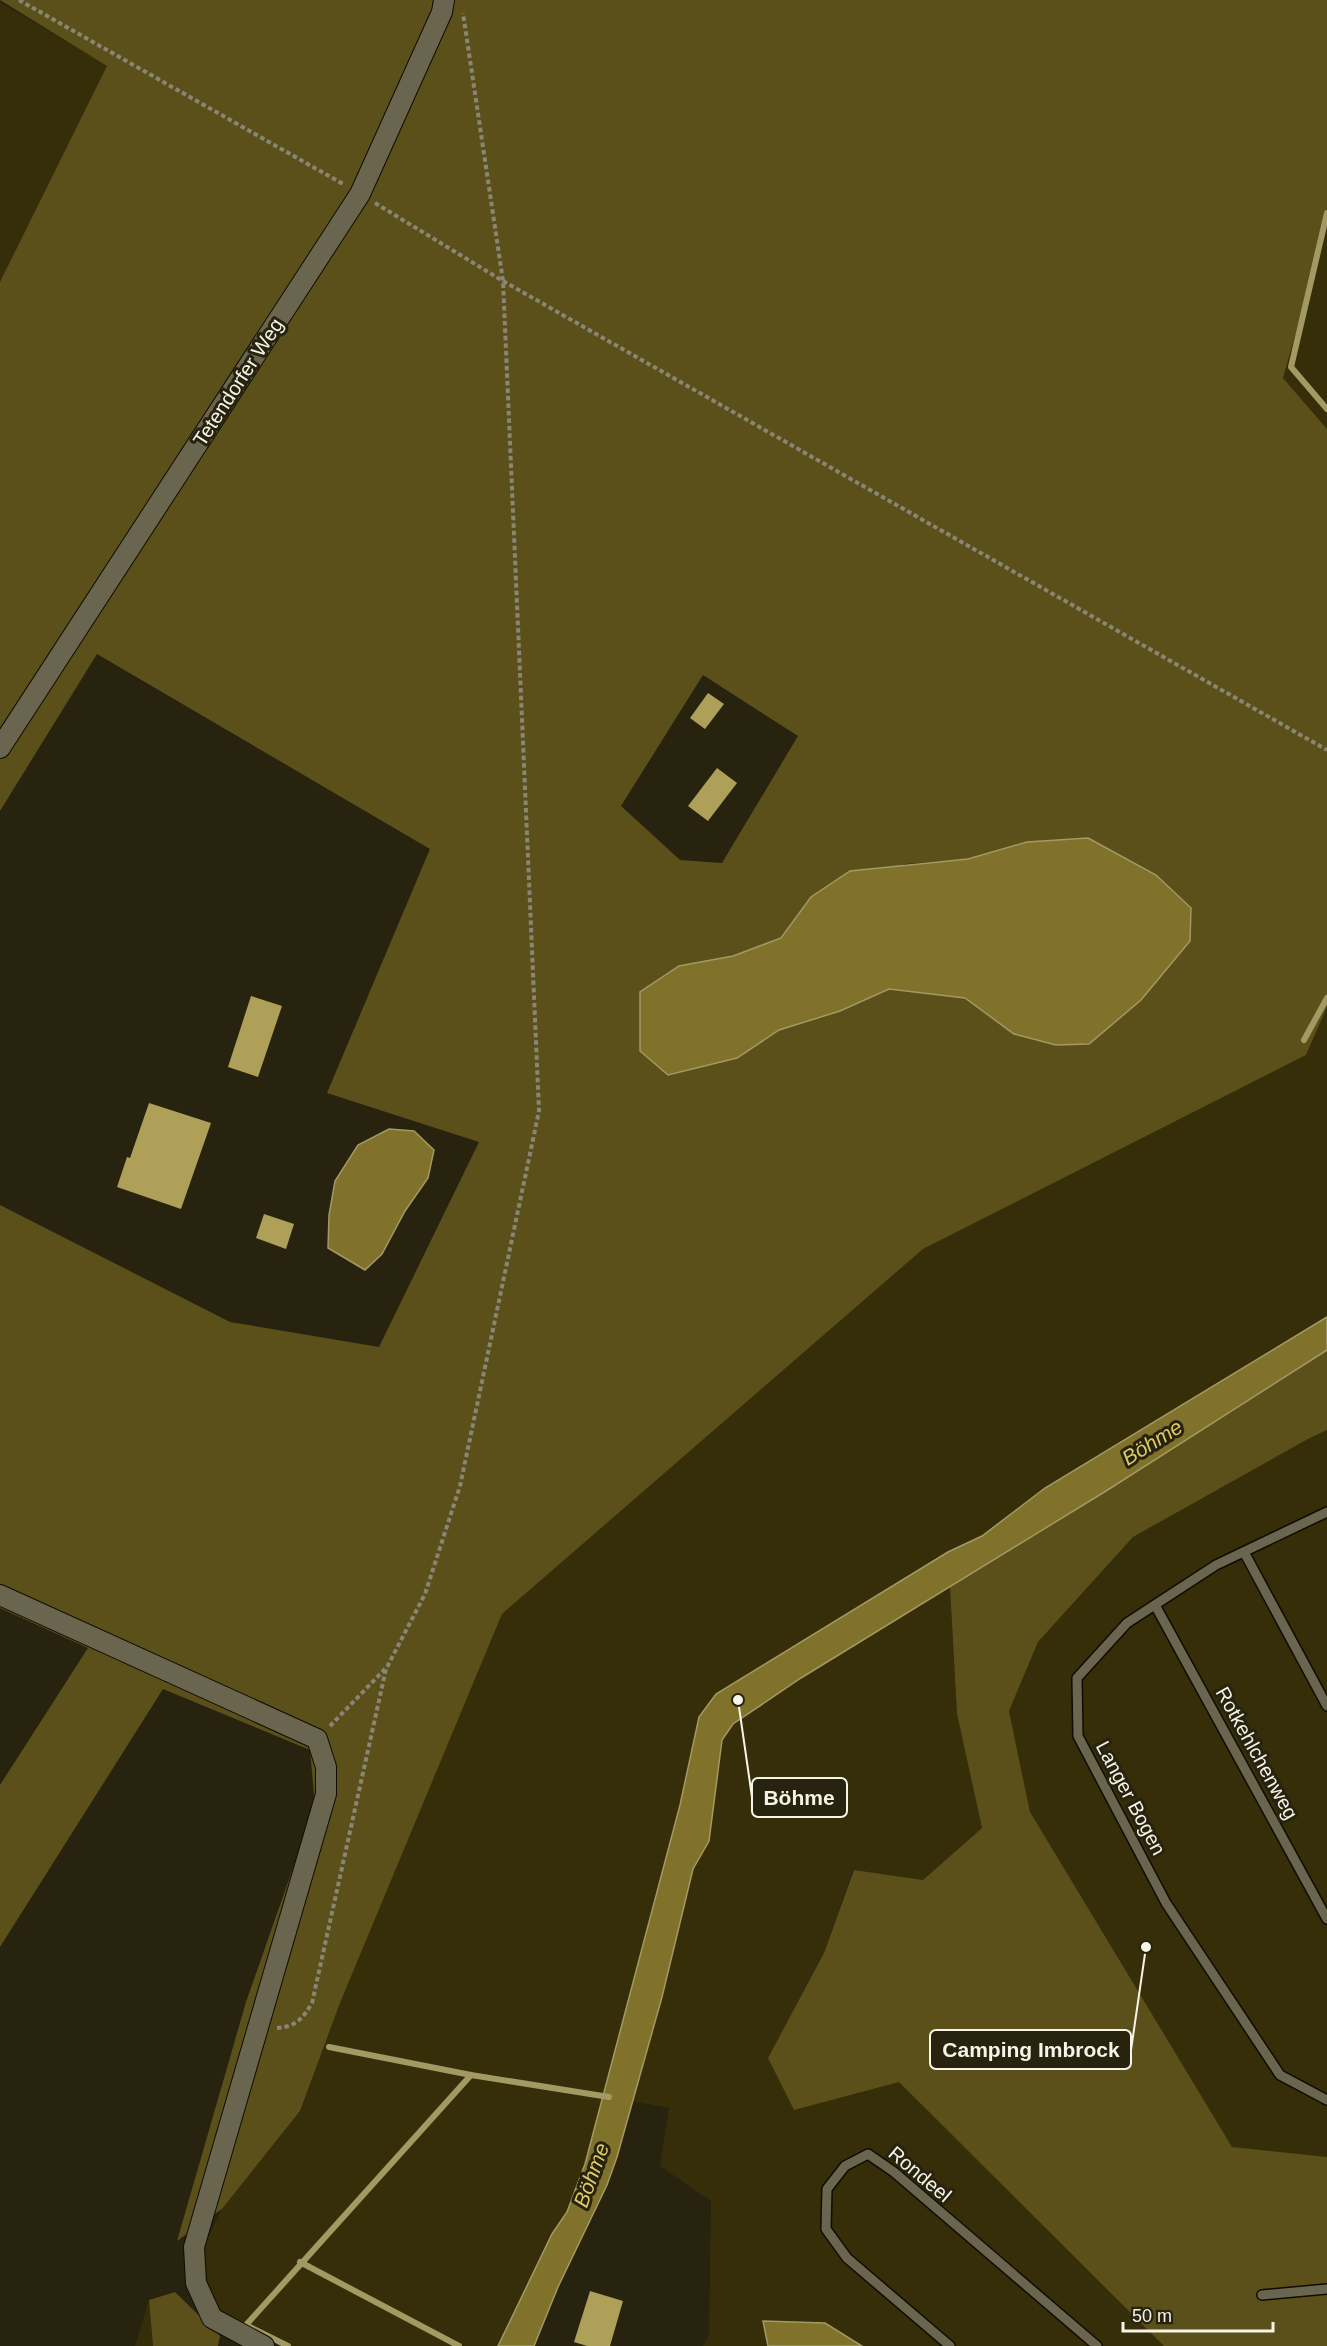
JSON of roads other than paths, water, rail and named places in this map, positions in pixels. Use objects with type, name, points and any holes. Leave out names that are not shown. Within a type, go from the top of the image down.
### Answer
[{"type":"street","name":"Tetendorfer Weg","points":[[0,747],[360,194],[442,12],[444,0]]},
{"type":"street","points":[[0,1595],[317,1739],[326,1767],[326,1794],[194,2247],[196,2283],[212,2318],[264,2346]]},
{"type":"lane","name":"Langer Bogen","points":[[1327,1512],[1216,1566],[1127,1623],[1077,1678],[1078,1736],[1166,1903],[1280,2075],[1327,2100]]},
{"type":"lane","points":[[1244,1552],[1327,1706]]},
{"type":"lane","name":"Rotkehlchenweg","points":[[1155,1605],[1327,1919]]},
{"type":"lane","name":"Rondeel","points":[[950,2346],[847,2258],[826,2229],[827,2189],[845,2166],[868,2154],[894,2172],[1097,2346]]},
{"type":"lane","points":[[1262,2295],[1327,2289]]},
{"type":"water","points":[[1088,838],[1156,875],[1191,908],[1190,941],[1141,1000],[1089,1044],[1056,1045],[1014,1034],[965,998],[889,989],[840,1011],[779,1030],[737,1058],[668,1075],[640,1051],[640,992],[679,966],[733,956],[781,938],[811,897],[850,871],[968,859],[1027,842]]},
{"type":"water","points":[[389,1129],[414,1131],[434,1150],[428,1178],[405,1211],[382,1254],[365,1270],[328,1248],[329,1215],[335,1181],[358,1145]]},
{"type":"water","points":[[1327,1317],[1327,1350],[1106,1491],[801,1678],[733,1724],[722,1740],[709,1841],[693,1869],[662,1997],[607,2185],[558,2287],[534,2346],[498,2346],[552,2234],[567,2212],[585,2164],[680,1805],[699,1717],[716,1694],[948,1552],[982,1536],[1045,1488]]},
{"type":"water","points":[[763,2321],[825,2323],[862,2346],[768,2346]]},
{"type":"waterway","points":[[1327,213],[1291,367],[1327,409]]},
{"type":"waterway","points":[[1304,1040],[1327,998]]},
{"type":"waterway","points":[[329,2047],[471,2075],[609,2097]]},
{"type":"waterway","points":[[288,2346],[246,2325],[471,2075]]},
{"type":"waterway","points":[[300,2262],[459,2346]]},
{"type":"place","name":"Böhme","points":[[738,1700]]},
{"type":"place","name":"Camping Imbrock","points":[[1146,1947]]}]
